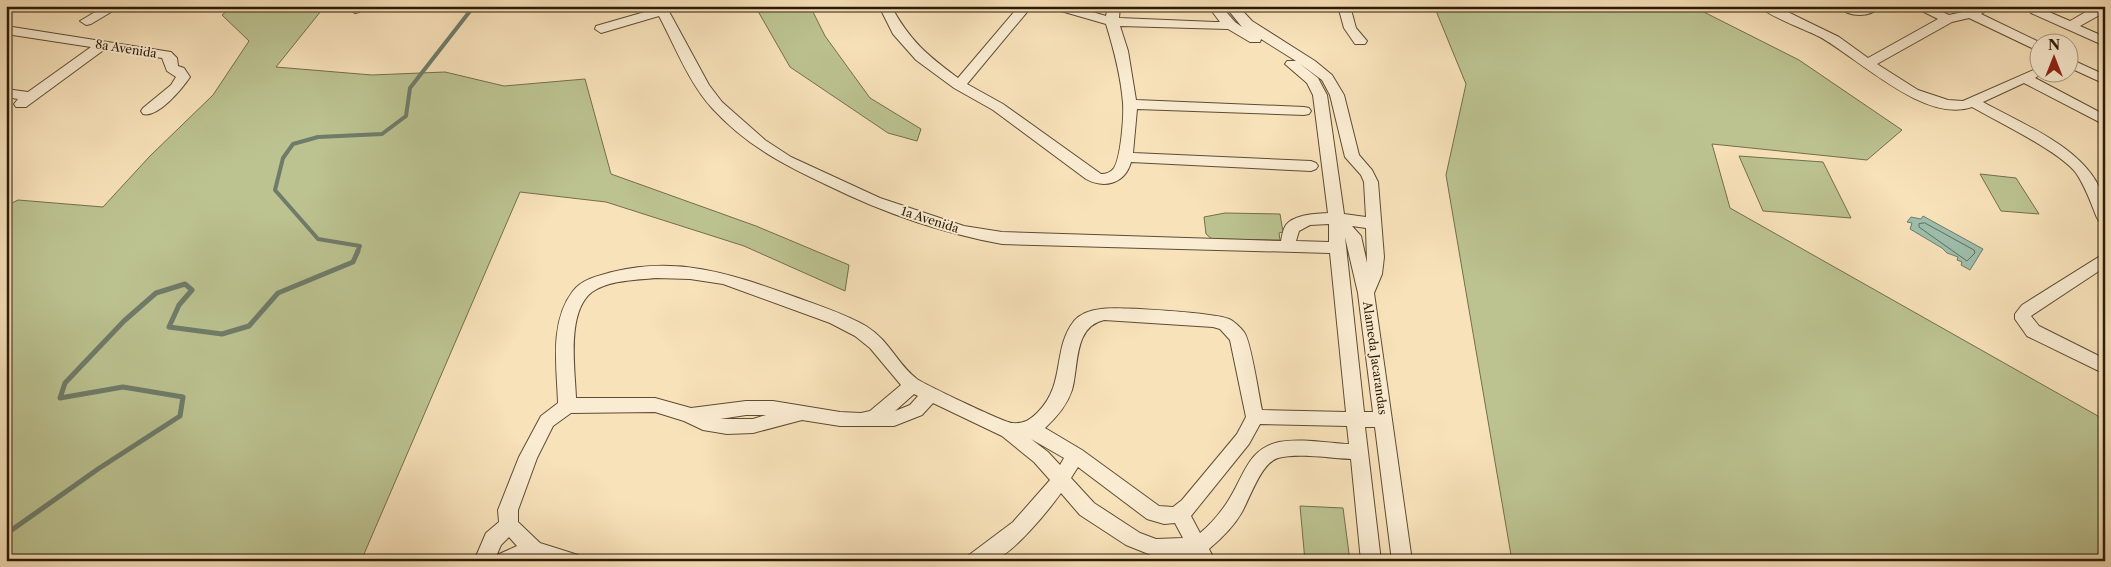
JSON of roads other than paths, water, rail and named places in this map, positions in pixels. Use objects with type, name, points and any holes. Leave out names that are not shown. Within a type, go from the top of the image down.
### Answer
[{"type":"street","points":[[86,21],[115,6]]},
{"type":"street","points":[[885,6],[898,31],[921,56],[959,85],[998,107],[1098,179],[1106,180],[1116,175],[1122,168],[1125,157],[1130,104],[1121,51],[1112,22],[1114,6]]},
{"type":"street","points":[[959,85],[1026,6]]},
{"type":"street","points":[[1058,6],[1112,22],[1230,25]]},
{"type":"street","name":"Alameda Jacarandas","points":[[1214,6],[1230,25],[1302,71],[1312,81],[1320,95],[1337,220],[1337,248],[1372,561]]},
{"type":"street","points":[[1231,6],[1247,24],[1310,64],[1327,78],[1337,96],[1352,157],[1367,174],[1371,182]]},
{"type":"street","points":[[1344,6],[1350,28],[1360,41]]},
{"type":"street","points":[[1765,6],[1831,38],[1858,55],[1876,71],[1931,100],[1954,106],[1972,102],[2026,79],[2105,121]]},
{"type":"street","points":[[1844,6],[1858,12],[1866,11],[1874,6]]},
{"type":"street","points":[[1918,6],[1948,19]]},
{"type":"street","points":[[1867,64],[1948,19],[1971,14],[1986,6]]},
{"type":"street","points":[[2070,26],[2097,12],[2104,6]]},
{"type":"street","points":[[601,29],[661,9]]},
{"type":"street","name":"1a Avenida","points":[[661,9],[703,86],[717,106],[760,144],[786,160],[875,202],[963,232],[1002,238],[1337,248]]},
{"type":"street","points":[[2034,10],[2105,42]]},
{"type":"street","points":[[1971,14],[2028,42]]},
{"type":"street","name":"8a Avenida","points":[[6,30],[166,55],[170,58],[172,68],[182,74],[182,81],[148,111]]},
{"type":"street","points":[[6,92],[26,100],[103,45]]},
{"type":"street","points":[[2078,67],[2105,80]]},
{"type":"street","points":[[1972,102],[2069,158],[2087,178],[2104,214]]},
{"type":"street","points":[[1130,104],[1304,111]]},
{"type":"street","points":[[1325,136],[1332,140],[1342,139],[1346,130]]},
{"type":"street","points":[[1125,157],[1311,166]]},
{"type":"street","points":[[1330,173],[1339,170],[1350,170],[1371,182]]},
{"type":"street","name":"Alameda Jacarandas","points":[[1371,182],[1374,223],[1374,274],[1366,293],[1402,561]]},
{"type":"street","points":[[1286,246],[1292,228],[1311,219],[1374,223]]},
{"type":"street","points":[[1337,220],[1353,236],[1366,293]]},
{"type":"street","points":[[2105,259],[2028,309],[2023,314],[2023,319],[2033,331],[2105,367]]},
{"type":"street","points":[[567,406],[565,338],[573,307],[579,293],[592,283],[620,275],[701,274],[738,283],[834,317],[871,339],[883,350],[899,373],[912,384],[1019,433],[1075,455],[1154,513],[1167,516],[1180,514],[1189,506],[1243,439],[1255,417],[1238,337],[1225,324],[1214,321],[1104,314],[1089,318],[1078,329],[1072,341],[1066,379],[1059,398],[1048,415],[1019,433]]},
{"type":"street","points":[[875,418],[912,384]]},
{"type":"street","points":[[571,561],[534,550],[510,525],[508,510],[528,456],[547,421],[567,406],[656,405],[689,415],[703,423],[727,426],[753,426],[801,413],[840,419],[894,419],[916,410],[931,394]]},
{"type":"street","points":[[1255,417],[1383,420]]},
{"type":"street","points":[[1019,433],[1087,509],[1133,539],[1156,548],[1201,553]]},
{"type":"street","points":[[1201,553],[1213,534],[1235,507],[1250,476],[1265,455],[1279,450],[1296,449],[1360,452]]},
{"type":"street","points":[[976,561],[995,550],[1032,517],[1062,479],[1075,455]]},
{"type":"street","points":[[1180,514],[1201,553]]},
{"type":"street","points":[[484,561],[493,539],[510,525]]},
{"type":"street","points":[[504,561],[510,557],[534,550]]},
{"type":"water","points":[[1923,216],[1983,249],[1970,270],[1961,265],[1962,262],[1957,260],[1958,257],[1947,253],[1910,229],[1912,223],[1907,222],[1911,217],[1921,219]]},
{"type":"waterway","points":[[357,252],[360,246],[318,239],[275,190],[283,158],[293,144],[318,137],[382,134],[406,116],[410,88],[474,6]]},
{"type":"waterway","points":[[6,534],[98,469],[180,416],[183,397],[123,387],[60,398],[65,383],[124,321],[156,293],[185,284],[192,290],[179,305],[169,327],[222,334],[249,326],[278,293],[353,262],[358,251]]}]
